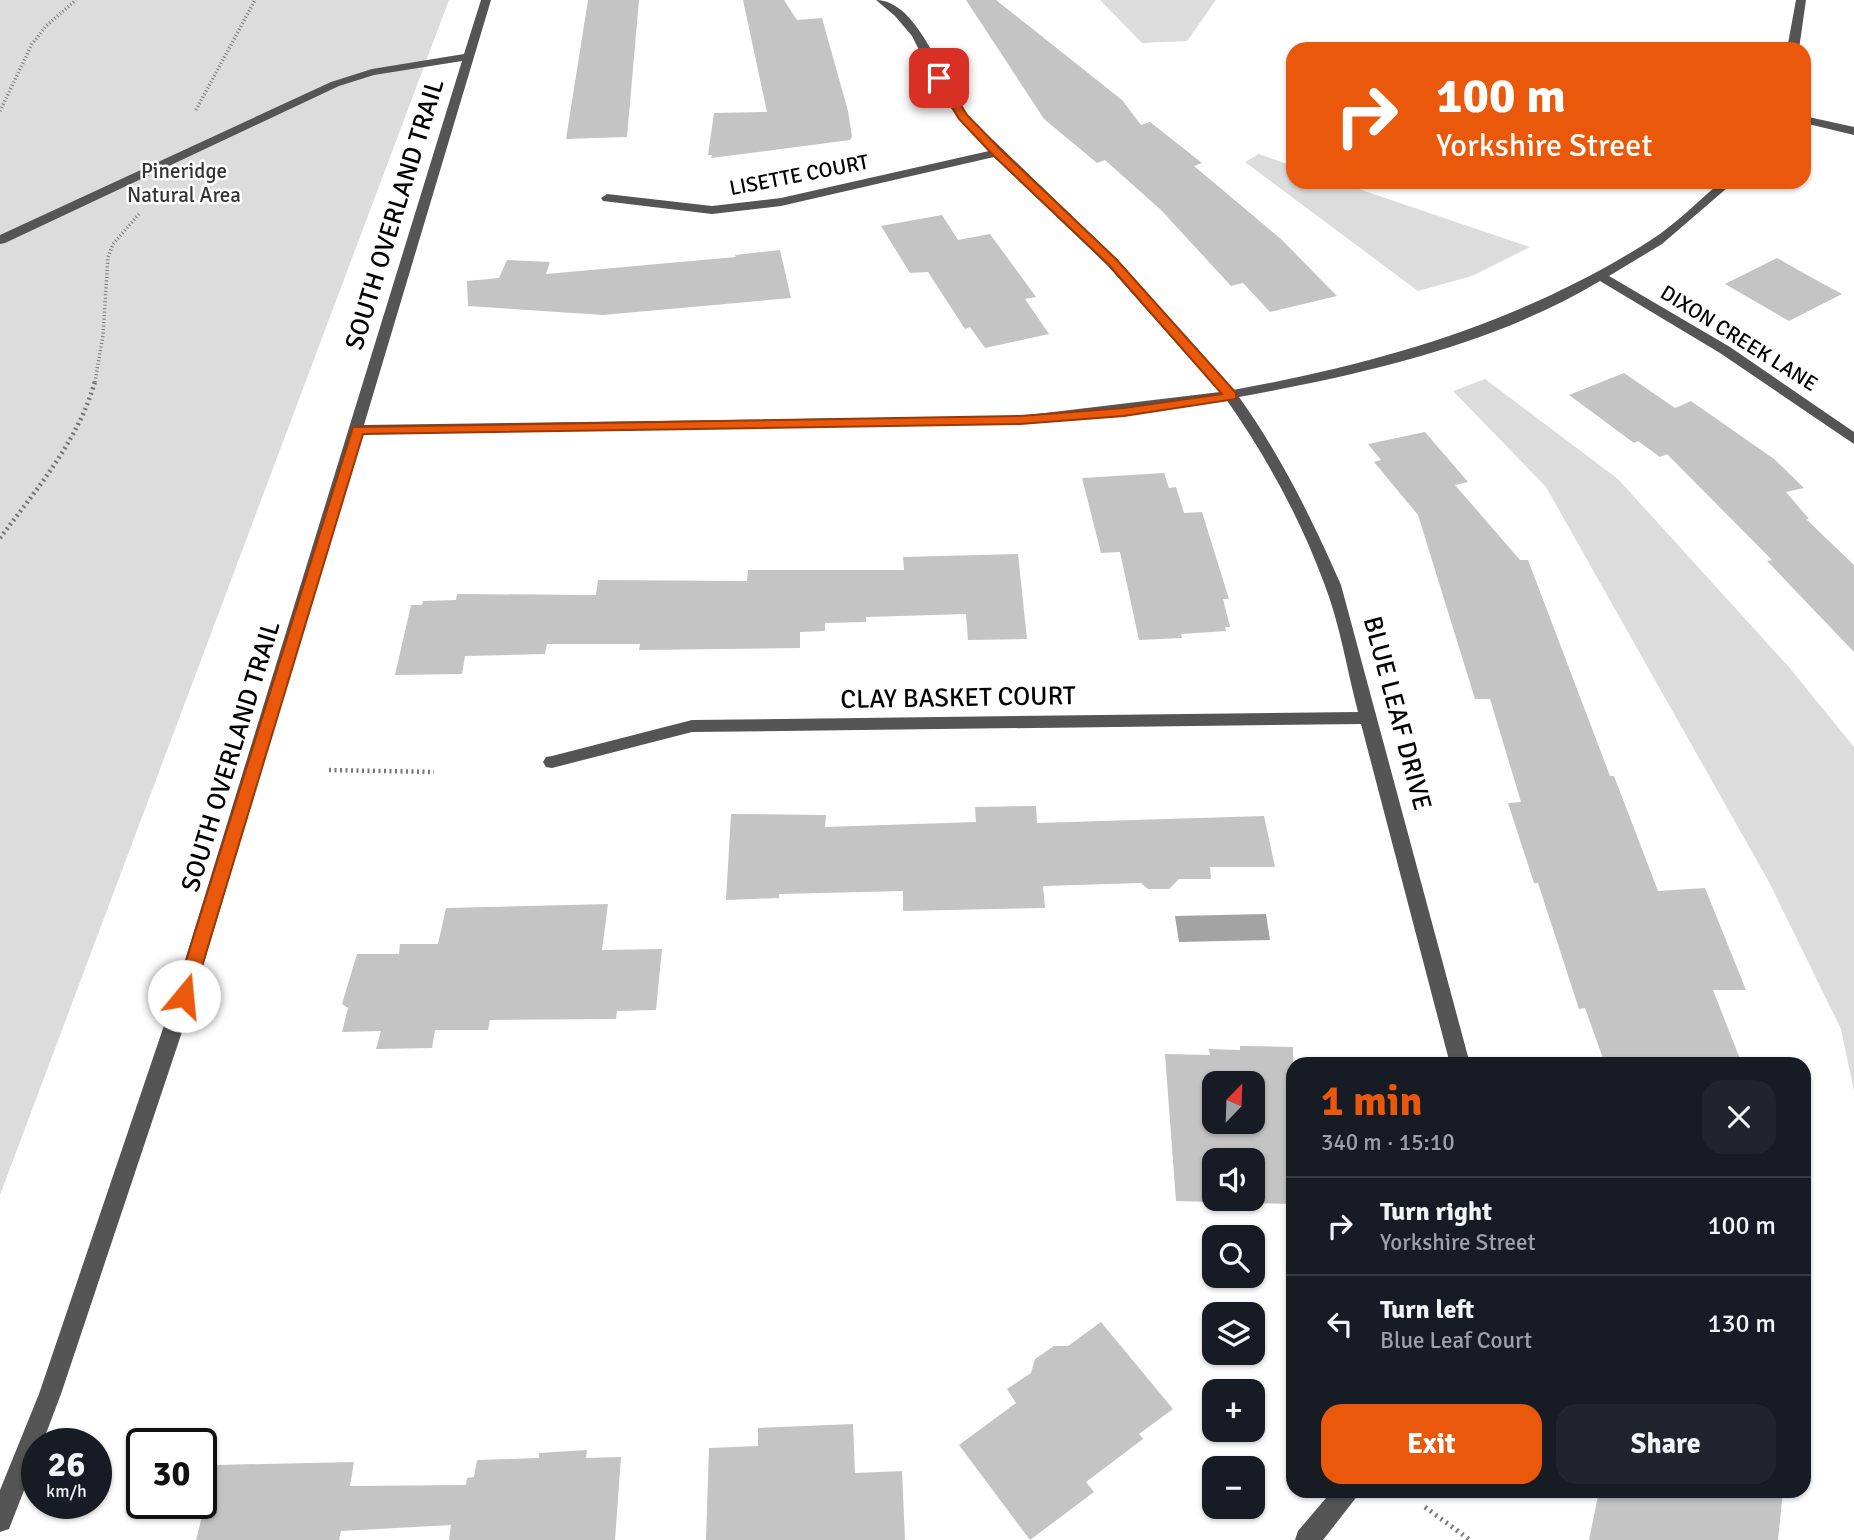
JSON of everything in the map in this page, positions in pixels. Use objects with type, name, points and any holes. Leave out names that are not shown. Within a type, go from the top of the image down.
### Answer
[{"type":"street","name":"SOUTH OVERLAND TRAIL","points":[[0,1520],[50,1394],[184,996],[486,0]]},
{"type":"street","name":"BLUE LEAF DRIVE","points":[[881,0],[899,14],[917,35],[950,100],[997,153],[1112,262],[1231,396],[1255,430],[1302,512],[1332,585],[1458,1057]]},
{"type":"street","points":[[1794,42],[1801,0]]},
{"type":"street","points":[[0,240],[335,84],[372,72],[468,57]]},
{"type":"street","points":[[1811,120],[1854,131]]},
{"type":"street","name":"LISETTE COURT","points":[[607,198],[712,210],[770,203],[997,153]]},
{"type":"street","points":[[357,430],[1020,420],[1124,412],[1231,396],[1375,365],[1475,333],[1520,315],[1600,276],[1686,220],[1720,189]]},
{"type":"street","name":"DIXON CREEK LANE","points":[[1600,276],[1725,350],[1854,439]]},
{"type":"street","name":"CLAY BASKET COURT","points":[[552,761],[692,726],[1369,718]]},
{"type":"street","points":[[1307,1540],[1341,1498]]},
{"type":"path","points":[[0,111],[33,44],[46,26],[76,0]]},
{"type":"path","points":[[0,538],[49,471],[87,404],[100,361],[108,257],[113,244],[145,208],[167,171],[182,156],[194,115],[254,0]]},
{"type":"path","points":[[329,770],[434,772]]},
{"type":"path","points":[[1425,1507],[1470,1540]]},
{"type":"green space","name":"Pineridge Natural Area","points":[[0,0],[449,0],[0,1195]]},
{"type":"green space","points":[[1100,0],[1216,0],[1187,41],[1142,43]]},
{"type":"green space","points":[[1259,154],[1286,164],[1286,189],[1359,189],[1530,247],[1472,276],[1418,291],[1245,162]]},
{"type":"green space","points":[[1485,379],[1618,479],[1788,666],[1854,747],[1854,1091],[1841,1029],[1769,882],[1546,487],[1453,391]]},
{"type":"shaded area","points":[[1266,914],[1270,940],[1179,942],[1175,916]]},
{"type":"building","points":[[588,0],[639,0],[627,137],[566,139]]},
{"type":"building","points":[[743,0],[784,0],[797,20],[822,18],[848,111],[852,137],[850,140],[711,158],[712,155],[708,155],[714,113],[767,112]]},
{"type":"building","points":[[966,0],[996,0],[1122,100],[1141,125],[1150,122],[1202,163],[1194,166],[1281,239],[1337,296],[1270,312],[1243,283],[1231,286],[1161,210],[1105,160],[1097,163],[1044,119]]},
{"type":"building","points":[[942,215],[958,240],[990,234],[1036,297],[1025,299],[1049,334],[985,348],[970,327],[965,329],[928,272],[910,273],[881,226]]},
{"type":"building","points":[[780,250],[791,298],[603,315],[468,306],[467,281],[499,278],[507,260],[550,262],[546,274],[736,257],[735,255]]},
{"type":"building","points":[[1777,258],[1842,294],[1789,321],[1725,284]]},
{"type":"building","points":[[1624,373],[1675,408],[1691,401],[1774,459],[1804,488],[1786,492],[1809,519],[1806,519],[1854,565],[1854,652],[1767,561],[1772,560],[1667,454],[1660,457],[1638,441],[1634,443],[1569,395]]},
{"type":"building","points":[[1425,432],[1468,482],[1455,485],[1520,560],[1528,560],[1610,776],[1614,776],[1658,891],[1705,888],[1746,990],[1713,990],[1739,1057],[1602,1057],[1585,1008],[1579,1009],[1538,883],[1534,883],[1508,803],[1521,802],[1490,699],[1475,699],[1418,515],[1374,462],[1381,460],[1368,444]]},
{"type":"building","points":[[1164,473],[1169,488],[1176,487],[1184,513],[1202,512],[1229,599],[1223,599],[1230,627],[1225,627],[1226,631],[1181,634],[1182,638],[1139,640],[1120,552],[1101,553],[1082,478]]},
{"type":"building","points":[[1018,554],[1027,639],[968,640],[966,614],[866,617],[866,622],[825,623],[825,631],[800,632],[800,648],[639,650],[640,644],[547,644],[545,654],[465,656],[462,674],[395,675],[411,605],[422,605],[423,601],[456,600],[457,594],[596,595],[598,580],[747,581],[748,570],[904,570],[903,557]]},
{"type":"building","points":[[1036,806],[1037,823],[1264,816],[1275,867],[1210,867],[1211,879],[1179,879],[1169,889],[1148,889],[1141,883],[1043,886],[1045,908],[903,911],[903,891],[779,894],[779,898],[726,900],[731,814],[826,815],[825,827],[976,822],[975,807]]},
{"type":"building","points":[[608,904],[602,950],[662,949],[656,1010],[617,1011],[616,1019],[490,1020],[488,1030],[435,1030],[432,1048],[376,1049],[381,1031],[342,1032],[348,1008],[342,1004],[357,954],[399,954],[400,944],[438,944],[446,908]]},
{"type":"building","points":[[1240,1046],[1293,1047],[1293,1057],[1286,1057],[1286,1204],[1265,1203],[1265,1148],[1202,1148],[1202,1202],[1176,1201],[1165,1054],[1210,1055],[1209,1049],[1240,1050]]},
{"type":"building","points":[[1101,1322],[1173,1409],[1139,1434],[1143,1439],[1086,1482],[1094,1492],[1030,1540],[959,1445],[1016,1403],[1007,1389],[1031,1373],[1035,1359],[1054,1346],[1068,1346]]},
{"type":"building","points":[[853,1424],[855,1473],[902,1471],[905,1540],[706,1540],[709,1448],[758,1446],[758,1428]]},
{"type":"building","points":[[587,1450],[586,1458],[621,1457],[615,1540],[449,1540],[451,1525],[341,1531],[339,1540],[196,1540],[201,1519],[217,1519],[217,1465],[354,1462],[350,1486],[466,1485],[467,1478],[474,1477],[477,1460],[539,1458],[539,1453]]},
{"type":"building","points":[[1598,1498],[1782,1498],[1778,1540],[1589,1540]]},
{"type":"route","points":[[184,996],[357,430],[1020,420],[1124,412],[1231,396],[1112,262],[963,117],[950,100],[939,78]]}]
